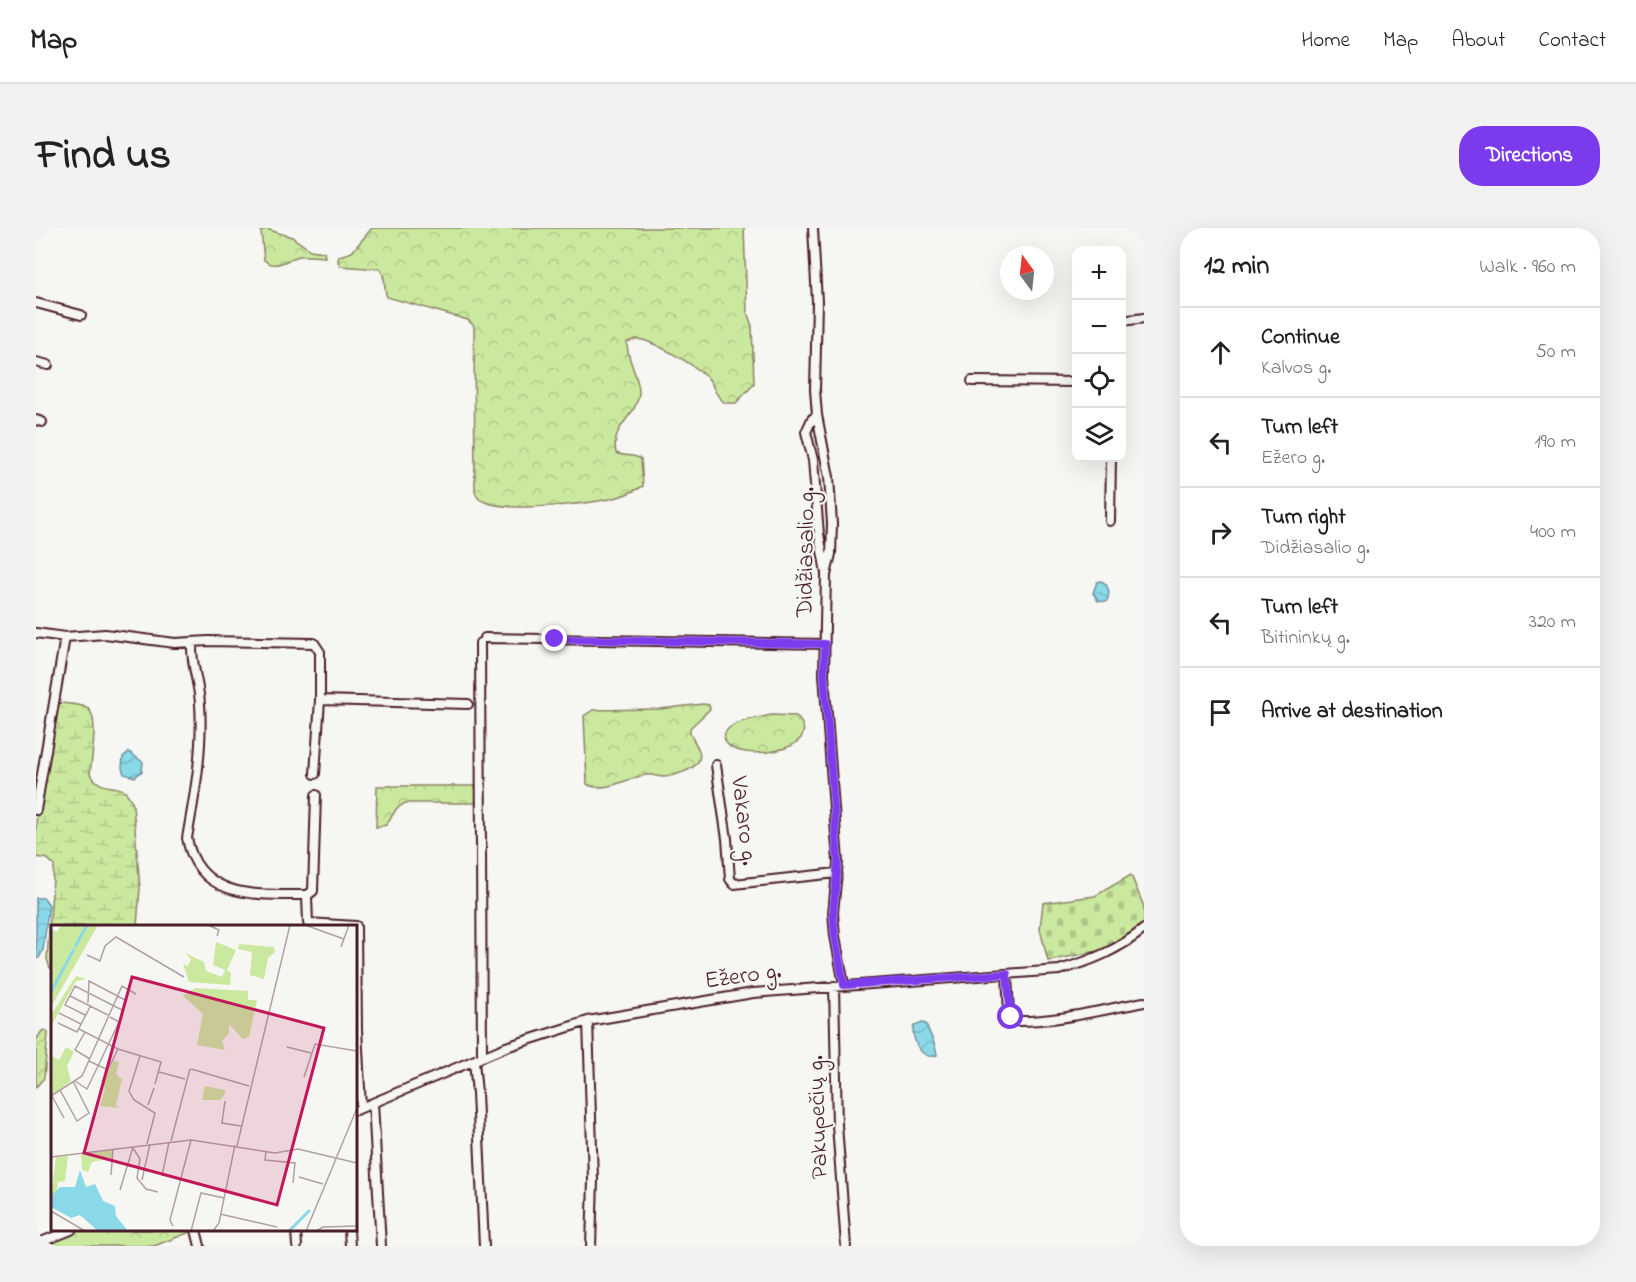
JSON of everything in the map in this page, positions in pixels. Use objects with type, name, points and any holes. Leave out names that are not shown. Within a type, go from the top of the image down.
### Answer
[{"type":"street","name":"Didžiasalio g.","points":[[813,228],[817,302],[815,390],[817,415],[827,461],[832,524],[831,554],[826,575],[824,675],[838,862],[833,913],[844,985]]},
{"type":"street","points":[[36,303],[81,315]]},
{"type":"street","points":[[1126,320],[1144,318]]},
{"type":"street","points":[[36,362],[48,365]]},
{"type":"street","points":[[972,381],[1072,382]]},
{"type":"street","points":[[817,415],[812,419],[806,432],[813,460],[819,534],[826,575]]},
{"type":"street","points":[[1110,521],[1111,462]]},
{"type":"street","points":[[36,633],[65,637],[94,634],[175,644],[192,644],[201,641],[314,643],[320,652],[320,700],[315,774]]},
{"type":"street","points":[[36,810],[40,764],[65,637]]},
{"type":"street","points":[[482,1057],[483,641],[825,644]]},
{"type":"street","points":[[192,644],[192,657],[200,701],[201,737],[187,838],[194,861],[205,876],[223,886],[258,895],[306,896],[313,891],[316,795]]},
{"type":"street","points":[[320,700],[468,704]]},
{"type":"street","name":"Vakaro g.","points":[[716,765],[731,882],[747,884],[837,873]]},
{"type":"street","points":[[306,896],[308,923],[340,925]]},
{"type":"street","name":"Ežero g.","points":[[358,1109],[526,1040],[588,1021],[753,993],[1043,972],[1076,965],[1118,948],[1144,929]]},
{"type":"street","points":[[1007,974],[1010,1014],[1014,1021],[1062,1017],[1144,1002]]},
{"type":"street","name":"Pakupečių g.","points":[[834,986],[837,1125],[846,1246]]},
{"type":"street","points":[[588,1021],[593,1180],[591,1246]]},
{"type":"street","points":[[357,1029],[358,1109]]},
{"type":"street","points":[[474,1061],[484,1246]]},
{"type":"street","points":[[373,1103],[381,1246]]},
{"type":"street","points":[[36,1244],[68,1231]]},
{"type":"street","points":[[196,1231],[200,1246]]},
{"type":"street","points":[[296,1231],[297,1246]]},
{"type":"street","points":[[349,1231],[350,1246]]},
{"type":"green space","points":[[372,228],[744,228],[747,312],[752,326],[754,384],[736,403],[725,403],[707,377],[684,360],[643,340],[636,339],[627,342],[639,393],[634,409],[617,435],[616,453],[641,459],[643,486],[618,497],[570,505],[529,507],[495,505],[483,501],[475,491],[474,326],[468,320],[387,297],[380,269],[340,266],[339,256],[352,252]]},
{"type":"green space","points":[[266,229],[292,237],[310,250],[324,252],[325,257],[300,256],[278,264],[269,263],[264,260],[261,231]]},
{"type":"green space","points":[[59,703],[87,708],[91,712],[94,729],[90,774],[102,785],[124,791],[133,805],[140,888],[137,925],[51,925],[51,968],[47,959],[54,865],[48,859],[36,857],[36,822]]},
{"type":"green space","points":[[709,705],[710,709],[690,728],[700,757],[692,768],[664,777],[639,776],[608,786],[594,787],[587,784],[584,716],[593,710],[660,709]]},
{"type":"green space","points":[[772,715],[796,716],[803,728],[801,738],[791,746],[760,753],[744,752],[732,748],[725,740],[728,729],[734,725]]},
{"type":"green space","points":[[377,786],[476,786],[476,803],[405,803],[397,808],[386,825],[376,827]]},
{"type":"green space","points":[[1131,875],[1144,907],[1144,925],[1125,940],[1107,949],[1048,961],[1040,929],[1043,903],[1095,896]]},
{"type":"green space","points":[[45,1030],[48,1033],[44,1078],[36,1087],[36,1040]]},
{"type":"green space","points":[[76,1231],[193,1231],[154,1246],[39,1246]]},
{"type":"water","points":[[1101,581],[1108,590],[1106,602],[1098,601],[1093,593],[1097,582]]},
{"type":"water","points":[[129,752],[143,762],[142,771],[135,777],[124,774],[122,768],[123,757]]},
{"type":"water","points":[[36,898],[44,898],[49,905],[43,950],[39,958],[36,958]]},
{"type":"water","points":[[926,1024],[937,1055],[927,1055],[918,1048],[913,1031],[914,1026]]},
{"type":"route","points":[[555,639],[825,644],[824,675],[838,862],[833,913],[844,985],[1007,974],[1011,1017]]}]
